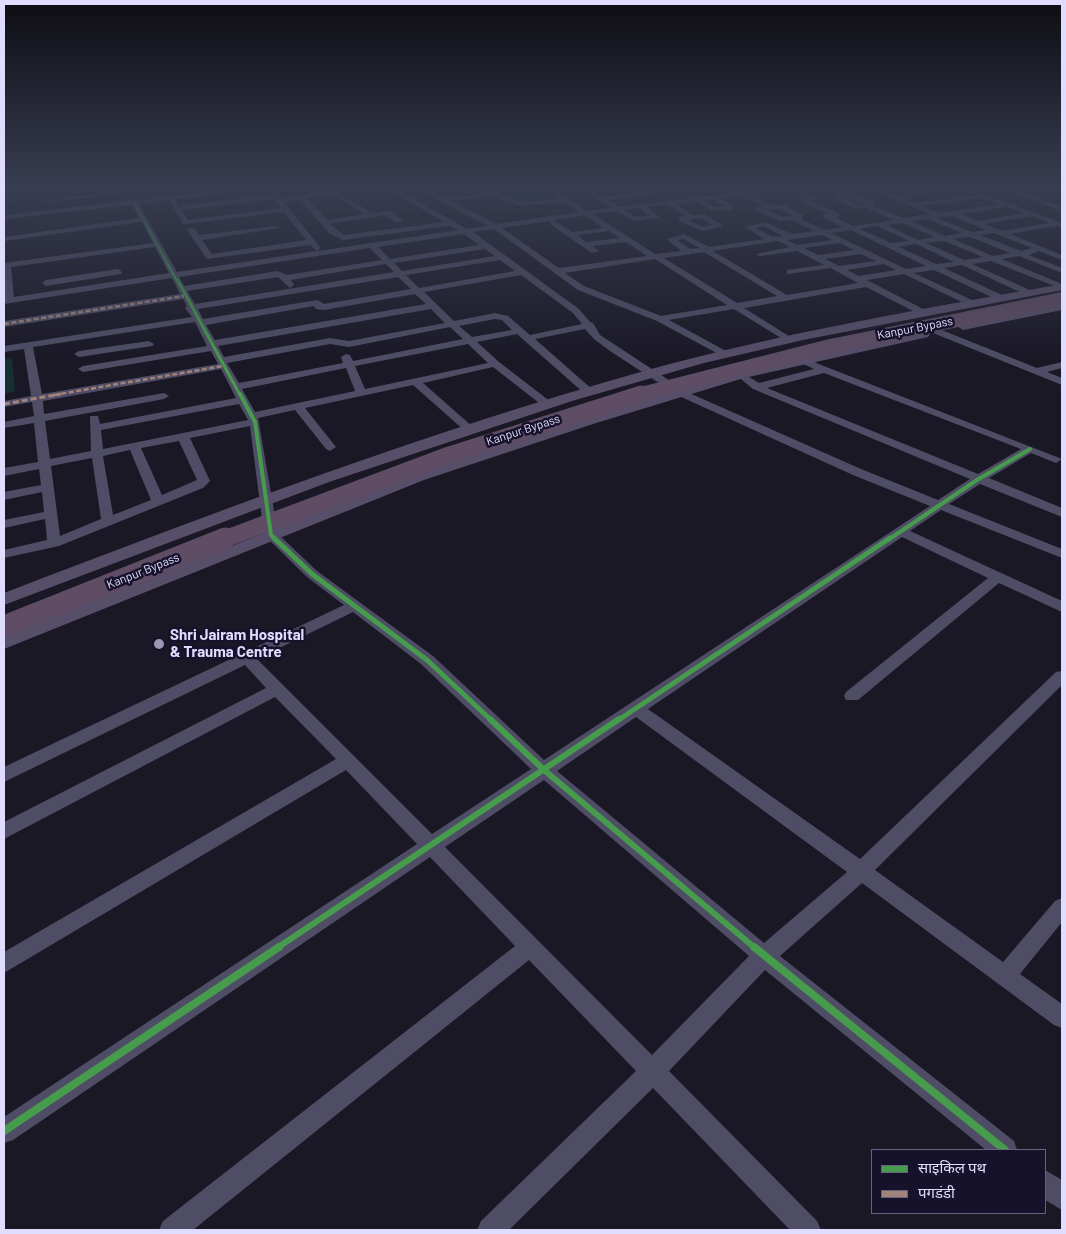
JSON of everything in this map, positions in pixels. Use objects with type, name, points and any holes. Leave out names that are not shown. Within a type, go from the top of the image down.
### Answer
[{"type":"highway","name":"Kanpur Bypass","points":[[4,614],[319,491],[460,441],[592,400],[764,354],[1062,291]]},
{"type":"highway","name":"Kanpur Bypass","points":[[4,626],[372,482],[600,406],[703,376],[1062,291]]},
{"type":"main road","points":[[4,598],[380,458],[650,373],[724,354],[971,303],[1029,293],[1062,291]]},
{"type":"main road","points":[[4,643],[419,476],[588,421],[741,375],[802,360],[936,331],[1062,307]]},
{"type":"street","points":[[98,247],[4,256],[7,301],[368,247]]},
{"type":"street","points":[[5,266],[41,260],[43,269],[114,260],[109,250],[126,247]]},
{"type":"street","points":[[157,247],[253,419],[265,486],[265,500],[271,535],[312,574],[427,660],[544,770],[639,848],[764,956],[1004,1149]]},
{"type":"street","points":[[203,247],[216,269]]},
{"type":"street","points":[[210,257],[235,247]]},
{"type":"street","points":[[315,247],[321,254]]},
{"type":"street","points":[[373,247],[495,364],[547,404]]},
{"type":"street","points":[[285,278],[482,247]]},
{"type":"street","points":[[487,247],[576,311],[590,325],[597,336],[613,349],[683,394],[857,472],[1062,554]]},
{"type":"street","points":[[524,247],[581,288],[660,319],[724,354]]},
{"type":"street","points":[[588,247],[595,251]]},
{"type":"street","points":[[638,247],[789,340]]},
{"type":"street","points":[[680,247],[688,252]]},
{"type":"street","points":[[703,247],[784,297]]},
{"type":"street","points":[[559,271],[724,247]]},
{"type":"street","points":[[795,247],[924,313]]},
{"type":"street","points":[[760,254],[807,247]]},
{"type":"street","points":[[853,247],[971,303]]},
{"type":"street","points":[[817,258],[888,247]]},
{"type":"street","points":[[893,247],[1001,298]]},
{"type":"street","points":[[928,247],[1029,293]]},
{"type":"street","points":[[965,247],[992,257],[1062,291]]},
{"type":"street","points":[[1004,247],[1062,270]]},
{"type":"street","points":[[1034,247],[1062,258]]},
{"type":"street","points":[[857,280],[1018,252],[1032,252],[1038,248]]},
{"type":"street","points":[[190,308],[502,257]]},
{"type":"street","points":[[790,272],[884,262]]},
{"type":"street","points":[[48,294],[46,280],[117,269],[122,283]]},
{"type":"street","points":[[308,289],[319,307],[324,307],[523,272]]},
{"type":"street","points":[[4,324],[278,274],[285,278],[293,291]]},
{"type":"street","points":[[660,319],[866,284]]},
{"type":"street","points":[[4,349],[142,327],[198,321],[317,303]]},
{"type":"street","points":[[82,369],[154,358],[336,322],[433,306]]},
{"type":"street","points":[[4,404],[157,377],[330,341],[341,344],[353,343],[501,316],[589,392]]},
{"type":"street","points":[[336,322],[353,343]]},
{"type":"street","points":[[235,387],[472,341],[590,325]]},
{"type":"street","points":[[142,327],[154,358]]},
{"type":"street","points":[[936,331],[1062,382]]},
{"type":"street","points":[[75,338],[87,390]]},
{"type":"street","points":[[79,354],[149,344]]},
{"type":"street","points":[[341,344],[361,393]]},
{"type":"street","points":[[28,345],[37,398],[54,543]]},
{"type":"street","points":[[802,360],[823,370],[1030,449],[1060,457]]},
{"type":"street","points":[[4,472],[183,436],[298,407],[495,364]]},
{"type":"street","points":[[1035,372],[1062,365]]},
{"type":"street","points":[[757,387],[823,370]]},
{"type":"street","points":[[741,375],[757,387],[977,480],[1062,513]]},
{"type":"street","points":[[157,377],[170,414]]},
{"type":"street","points":[[416,382],[469,429]]},
{"type":"street","points":[[4,425],[164,396]]},
{"type":"street","points":[[96,428],[242,400]]},
{"type":"street","points":[[298,407],[330,447]]},
{"type":"street","points":[[92,409],[108,521]]},
{"type":"street","points":[[4,554],[54,543],[158,500],[199,486],[204,481],[183,436]]},
{"type":"street","points":[[134,446],[158,500]]},
{"type":"street","points":[[4,1131],[900,531],[977,480],[1030,449]]},
{"type":"street","points":[[4,496],[47,487]]},
{"type":"street","points":[[4,524],[51,514]]},
{"type":"street","points":[[900,531],[1062,607]]},
{"type":"street","points":[[852,696],[998,577]]},
{"type":"street","points":[[4,775],[353,606]]},
{"type":"street","points":[[247,658],[808,1230]]},
{"type":"street","points":[[490,1230],[652,1072],[764,956],[860,872],[1062,676]]},
{"type":"street","points":[[4,831],[277,689]]},
{"type":"street","points":[[636,708],[1062,1017]]},
{"type":"street","points":[[4,963],[347,761]]},
{"type":"street","points":[[1005,976],[1062,906]]},
{"type":"street","points":[[172,1230],[530,947]]},
{"type":"street","points":[[1046,1183],[1062,1197]]},
{"type":"green space","points":[[12,358],[15,391],[4,394],[4,359]]},
{"type":"marked path","points":[[4,324],[184,296]]},
{"type":"marked path","points":[[4,404],[223,366]]},
{"type":"cycle path","points":[[159,247],[255,422],[271,535],[312,574],[427,660],[544,770],[639,848],[764,956],[1004,1149]]},
{"type":"cycle path","points":[[4,1131],[977,480],[1030,449]]},
{"type":"place","name":"Shri Jairam Hospital & Trauma Centre","points":[[159,644]]}]
